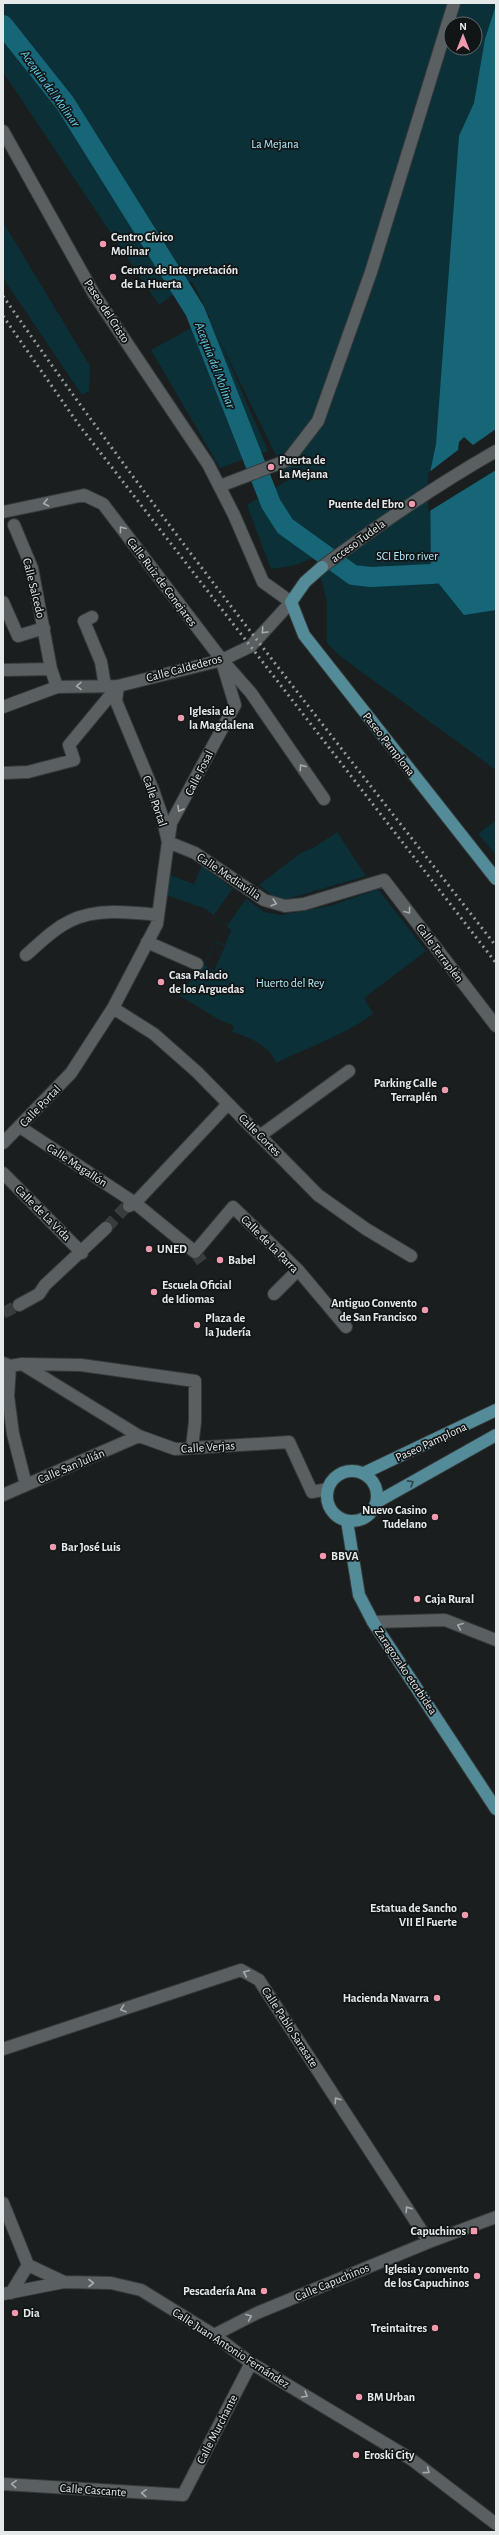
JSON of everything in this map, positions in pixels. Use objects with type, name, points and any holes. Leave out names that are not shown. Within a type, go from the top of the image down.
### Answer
[{"type":"main road","points":[[291,602],[305,582],[322,567]]},
{"type":"main road","name":"Paseo Pamplona","points":[[291,602],[304,635],[496,880]]},
{"type":"main road","name":"Paseo Pamplona","points":[[364,1473],[496,1410]]},
{"type":"main road","name":"Paseo Pamplona","points":[[377,1502],[496,1435]]},
{"type":"main road","points":[[348,1471],[364,1473],[375,1484],[377,1502],[371,1513],[365,1518],[347,1521],[338,1517],[329,1507],[328,1490],[334,1479],[348,1471]]},
{"type":"main road","name":"Zaragozako etorbidea","points":[[347,1521],[359,1595],[373,1622],[496,1809]]},
{"type":"street","points":[[220,486],[288,460],[318,421],[371,272],[454,3]]},
{"type":"street","name":"Paseo del Cristo","points":[[3,131],[94,294],[205,460],[220,486],[263,582],[291,602]]},
{"type":"street","name":"acceso Tudela","points":[[322,567],[383,522],[496,450]]},
{"type":"street","name":"Calle Ruiz de Conejares","points":[[3,512],[84,495],[103,504],[222,660],[251,693],[324,800]]},
{"type":"street","name":"Calle Salcedo","points":[[14,525],[32,568],[51,669],[57,686]]},
{"type":"street","name":"Calle Salcedo","points":[[3,602],[18,636],[44,628]]},
{"type":"street","name":"Calle Caldederos","points":[[3,707],[57,686],[118,686],[222,660],[250,646],[291,602]]},
{"type":"street","points":[[92,617],[84,621],[101,662],[105,686]]},
{"type":"street","name":"Calle Fosal","points":[[168,842],[171,823],[235,705],[222,660]]},
{"type":"street","points":[[3,670],[51,669]]},
{"type":"street","points":[[3,774],[28,772],[74,760],[69,744],[118,686]]},
{"type":"street","name":"Calle Portal","points":[[4,1139],[20,1127],[71,1073],[113,1008],[157,924],[168,842],[162,816],[153,790],[116,701],[118,686]]},
{"type":"street","name":"Calle Mediavilla","points":[[168,842],[195,853],[264,900],[285,906],[304,904],[384,880]]},
{"type":"street","name":"Calle Terraplén","points":[[384,880],[496,1026]]},
{"type":"street","points":[[26,955],[71,920],[97,914],[127,912],[158,916]]},
{"type":"street","points":[[147,942],[197,964]]},
{"type":"street","name":"Calle Cortes","points":[[113,1008],[154,1034],[197,1072],[318,1195],[366,1228],[411,1256]]},
{"type":"street","points":[[261,1136],[349,1071]]},
{"type":"street","points":[[130,1205],[228,1104]]},
{"type":"street","name":"Calle Magallón","points":[[20,1127],[195,1252]]},
{"type":"street","name":"Calle de La Vida","points":[[3,1173],[82,1253]]},
{"type":"street","name":"Calle de La Parra","points":[[195,1252],[233,1207],[298,1270],[346,1327]]},
{"type":"street","points":[[19,1305],[39,1294],[45,1285],[82,1253],[106,1228]]},
{"type":"street","points":[[274,1294],[298,1270]]},
{"type":"street","name":"Calle Verjas","points":[[22,1364],[139,1436],[175,1449],[289,1442],[312,1492],[328,1490]]},
{"type":"street","points":[[26,1485],[13,1434],[8,1396],[7,1365],[81,1365],[195,1381],[195,1422],[192,1447]]},
{"type":"street","name":"Calle San Julián","points":[[3,1495],[139,1436]]},
{"type":"street","points":[[373,1622],[445,1620],[496,1640]]},
{"type":"street","name":"Calle Pablo Sarasate","points":[[3,2049],[241,1970],[259,1980],[429,2242]]},
{"type":"street","points":[[3,2202],[28,2265],[64,2282]]},
{"type":"street","name":"Calle Capuchinos","points":[[214,2335],[242,2319],[429,2242],[496,2217]]},
{"type":"street","points":[[7,2293],[28,2265]]},
{"type":"street","name":"Calle Juan Antonio Fernández","points":[[7,2293],[64,2282],[111,2283],[141,2290],[214,2335],[250,2363],[411,2459],[496,2524]]},
{"type":"street","name":"Calle Murchante","points":[[182,2495],[250,2363]]},
{"type":"street","name":"Calle Cascante","points":[[3,2484],[182,2495]]},
{"type":"green space","points":[[3,3],[496,3],[496,770],[340,656],[327,643],[327,602],[315,557],[296,565],[271,569],[247,505],[288,480],[217,335],[268,451],[220,468],[151,350],[210,318],[192,281],[159,305],[3,72]]},
{"type":"green space","points":[[3,222],[90,366],[89,391],[82,395],[3,278]]},
{"type":"green space","points":[[496,820],[496,855],[478,834]]},
{"type":"green space","points":[[337,832],[366,876],[287,899],[278,900],[259,885],[299,854],[315,847]]},
{"type":"green space","name":"Huerto del Rey","points":[[202,866],[233,889],[214,915],[227,926],[246,899],[243,896],[264,912],[281,915],[330,906],[378,889],[426,951],[364,998],[373,1014],[350,1029],[276,1063],[269,1051],[258,1043],[245,1036],[232,1032],[234,1026],[218,1019],[180,996],[198,968],[201,969],[215,941],[225,945],[231,930],[206,909],[166,895],[170,875],[194,884]],"holes":[[[215,942],[225,946],[214,971],[204,965]]]},
{"type":"water","points":[[496,5],[496,610],[464,615],[431,574],[430,473],[436,444],[459,136],[474,103],[485,39]]},
{"type":"pier","points":[[496,429],[496,470],[428,512],[428,473],[458,450],[459,442],[464,437],[473,445]]},
{"type":"waterway","name":"Acequia del Molinar","points":[[3,25],[65,103],[195,311],[271,504],[285,526],[353,575],[371,577],[431,574],[496,568]]},
{"type":"tunnel","points":[[106,1228],[126,1207]]},
{"type":"tunnel","points":[[195,1252],[205,1266]]},
{"type":"tunnel","points":[[3,1313],[19,1305]]},
{"type":"railway","points":[[3,296],[122,462],[183,543],[307,705],[496,946]]},
{"type":"railway","points":[[3,316],[79,425],[496,963]]},
{"type":"place","name":"Centro Cívico Molinar","points":[[103,244]]},
{"type":"place","name":"Centro de Interpretación de La Huerta","points":[[113,277]]},
{"type":"place","name":"Puerta de La Mejana","points":[[271,467]]},
{"type":"place","name":"Puente del Ebro","points":[[412,504]]},
{"type":"place","name":"Iglesia de la Magdalena","points":[[181,718]]},
{"type":"place","name":"Casa Palacio de los Arguedas","points":[[161,982]]},
{"type":"place","name":"Parking Calle Terraplén","points":[[445,1090]]},
{"type":"place","name":"UNED","points":[[149,1249]]},
{"type":"place","name":"Babel","points":[[220,1260]]},
{"type":"place","name":"Escuela Oficial de Idiomas","points":[[154,1292]]},
{"type":"place","name":"Antiguo Convento de San Francisco","points":[[425,1310]]},
{"type":"place","name":"Plaza de la Judería","points":[[197,1325]]},
{"type":"place","name":"Nuevo Casino Tudelano","points":[[435,1517]]},
{"type":"place","name":"Bar José Luis","points":[[53,1547]]},
{"type":"place","name":"BBVA","points":[[323,1556]]},
{"type":"place","name":"Caja Rural","points":[[417,1599]]},
{"type":"place","name":"Estatua de Sancho VII El Fuerte","points":[[465,1915]]},
{"type":"place","name":"Hacienda Navarra","points":[[437,1998]]},
{"type":"place","name":"Capuchinos","points":[[474,2231]]},
{"type":"place","name":"Iglesia y convento de los Capuchinos","points":[[477,2276]]},
{"type":"place","name":"Pescadería Ana","points":[[264,2291]]},
{"type":"place","name":"Dia","points":[[15,2313]]},
{"type":"place","name":"Treintaitres","points":[[435,2328]]},
{"type":"place","name":"BM Urban","points":[[359,2397]]},
{"type":"place","name":"Eroski City","points":[[356,2455]]},
{"type":"park label","name":"La Mejana","points":[[275,144]]},
{"type":"park label","name":"SCI Ebro river","points":[[407,556]]}]
